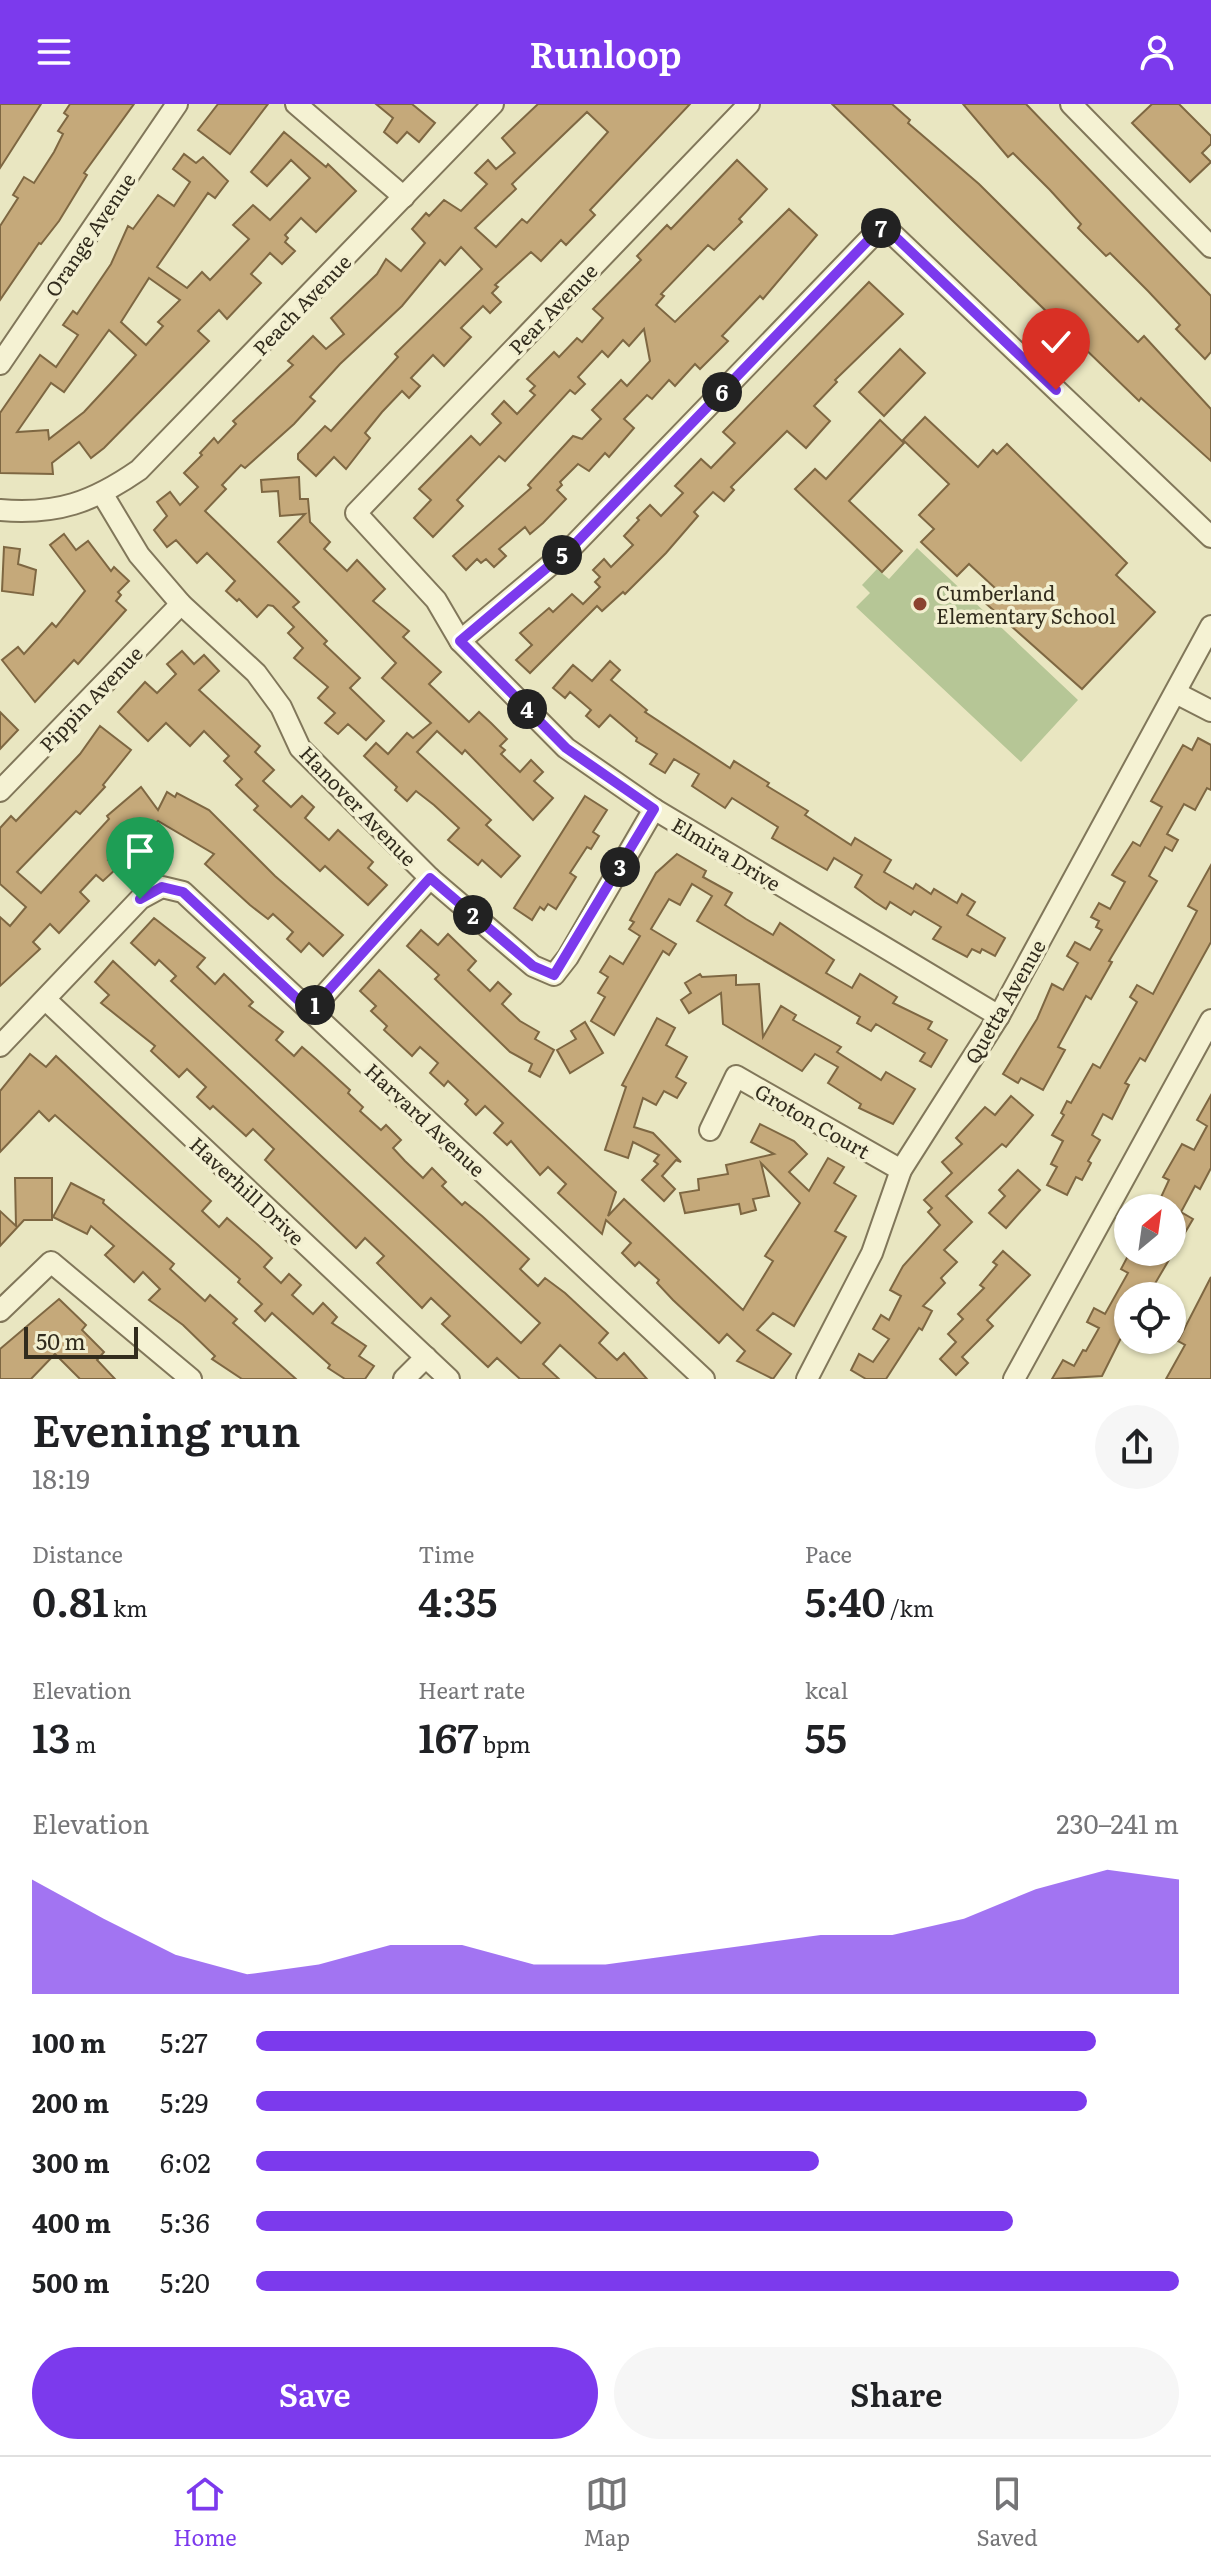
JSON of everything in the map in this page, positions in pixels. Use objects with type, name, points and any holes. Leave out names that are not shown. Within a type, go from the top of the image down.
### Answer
[{"type":"street","name":"Orange Avenue","points":[[0,364],[177,104]]},
{"type":"street","points":[[296,104],[404,197]]},
{"type":"street","name":"Peach Avenue","points":[[0,510],[24,512],[57,508],[103,495],[139,470],[493,104]]},
{"type":"street","name":"Pear Avenue","points":[[356,513],[749,104]]},
{"type":"street","points":[[1071,104],[1211,247]]},
{"type":"street","points":[[460,641],[574,545],[883,225],[1211,537]]},
{"type":"street","name":"Hanover Avenue","points":[[103,495],[139,555],[181,604],[256,673],[281,707],[300,748],[430,878],[533,966],[554,975],[654,809]]},
{"type":"street","name":"Elmira Drive","points":[[356,513],[436,600],[460,641],[566,748],[654,809],[999,1016]]},
{"type":"street","name":"Pippin Avenue","points":[[0,791],[181,604]]},
{"type":"street","name":"Quetta Avenue","points":[[807,1379],[872,1253],[901,1170],[999,1016],[1211,626]]},
{"type":"street","points":[[1176,693],[1211,711]]},
{"type":"street","points":[[310,1011],[430,878]]},
{"type":"street","name":"Harvard Avenue","points":[[46,1000],[140,899],[162,887],[183,892],[704,1379]]},
{"type":"street","points":[[0,1046],[46,1000]]},
{"type":"street","name":"Haverhill Drive","points":[[46,1000],[449,1379]]},
{"type":"street","points":[[1014,1379],[1211,1020]]},
{"type":"street","name":"Groton Court","points":[[710,1130],[736,1076],[901,1170]]},
{"type":"street","points":[[0,1311],[51,1262],[191,1379]]},
{"type":"street","points":[[404,1379],[426,1357]]},
{"type":"green space","points":[[917,548],[1078,700],[1021,762],[856,607],[870,593],[862,585],[877,569],[889,579]]},
{"type":"building","points":[[0,104],[41,104],[0,168]]},
{"type":"building","points":[[70,104],[134,104],[84,173],[87,175],[59,221],[39,243],[0,300],[0,226],[18,198],[13,195],[24,177],[34,183],[54,152],[63,134],[58,131],[68,116],[64,113]]},
{"type":"building","points":[[218,104],[268,104],[230,154],[198,130]]},
{"type":"building","points":[[376,104],[412,104],[435,123],[419,142],[407,132],[397,143],[384,132],[393,118]]},
{"type":"building","points":[[538,104],[690,104],[590,210],[595,215],[566,245],[561,240],[541,261],[531,252],[495,285],[498,287],[492,293],[501,302],[490,313],[483,306],[461,328],[471,337],[444,366],[433,355],[411,378],[420,386],[409,398],[402,391],[382,412],[365,433],[370,438],[346,469],[334,457],[316,476],[298,459],[298,454],[325,426],[331,431],[398,357],[395,354],[482,269],[461,247],[445,265],[440,260],[402,306],[340,364],[310,397],[315,401],[294,424],[245,468],[241,465],[222,485],[226,489],[205,511],[299,602],[293,607],[327,641],[324,644],[360,678],[350,688],[384,721],[366,740],[348,724],[338,734],[325,723],[335,713],[318,698],[328,687],[294,658],[303,648],[288,633],[294,627],[273,606],[268,605],[257,617],[239,599],[237,601],[226,591],[235,581],[207,553],[197,563],[176,540],[167,547],[154,530],[167,516],[157,502],[170,492],[180,505],[198,487],[184,473],[214,438],[218,443],[236,424],[233,421],[293,365],[288,361],[313,336],[326,349],[344,334],[331,318],[377,274],[386,259],[401,271],[425,243],[412,229],[426,213],[429,216],[444,200],[461,211],[487,184],[475,173],[488,160],[496,169],[515,153],[502,138]],"holes":[[[587,112],[608,132],[527,223],[522,219],[496,247],[475,228],[516,189],[512,184]]]},
{"type":"building","points":[[832,104],[892,104],[910,120],[908,123],[979,184],[1138,342],[1144,336],[1211,409],[1211,461],[1141,398],[1139,401]]},
{"type":"building","points":[[963,104],[1026,104],[1211,296],[1211,352],[1205,359],[1176,329],[1180,325],[1148,291],[1110,253],[1106,256],[1078,228],[1081,224],[1050,190],[1013,153],[1008,157]]},
{"type":"building","points":[[1152,104],[1179,104],[1211,136],[1211,144],[1202,153],[1211,162],[1190,182],[1132,123]]},
{"type":"building","points":[[284,132],[326,167],[328,164],[356,191],[316,232],[301,218],[285,235],[288,238],[285,242],[295,251],[282,264],[270,253],[251,274],[261,283],[227,319],[219,310],[198,331],[209,341],[104,448],[91,458],[79,442],[52,463],[53,474],[0,473],[0,413],[40,355],[56,367],[78,335],[63,325],[73,311],[77,314],[111,264],[128,226],[133,229],[158,195],[174,206],[190,182],[173,169],[184,154],[196,163],[203,157],[228,181],[215,198],[208,193],[157,267],[187,288],[202,272],[210,280],[249,239],[233,225],[253,205],[270,220],[310,178],[291,160],[267,186],[251,172]],"holes":[[[149,278],[180,300],[158,322],[163,326],[146,345],[121,322]],[[109,330],[136,355],[110,384],[84,412],[49,439],[48,430],[17,432],[51,383],[64,392]]]},
{"type":"building","points":[[737,160],[767,189],[739,219],[742,222],[714,250],[708,245],[661,294],[664,296],[656,305],[675,322],[789,209],[817,235],[763,299],[760,296],[722,336],[728,341],[700,369],[695,364],[675,386],[669,380],[652,399],[647,395],[624,419],[634,428],[609,457],[605,453],[589,471],[578,464],[560,482],[562,485],[557,490],[566,499],[543,523],[530,534],[525,527],[499,549],[506,556],[494,567],[486,559],[481,563],[477,559],[466,570],[453,556],[531,488],[528,485],[573,436],[582,439],[601,419],[592,410],[621,380],[627,386],[650,361],[644,329],[629,346],[623,340],[608,357],[602,351],[578,377],[585,384],[575,394],[570,390],[505,461],[499,456],[457,500],[463,506],[433,537],[414,518],[431,500],[419,489],[471,436],[480,445],[501,423],[492,414],[504,401],[517,414],[535,395],[530,391],[535,386],[527,379],[554,352],[559,357],[577,338],[582,342],[603,318],[593,309],[641,260],[637,256],[667,225],[671,229]]},
{"type":"building","points":[[869,282],[903,314],[835,380],[837,382],[814,406],[830,421],[806,448],[787,431],[731,487],[734,490],[724,501],[713,492],[694,512],[698,516],[625,594],[623,592],[602,611],[597,606],[530,673],[516,660],[532,645],[520,633],[549,608],[553,612],[572,594],[583,604],[600,587],[595,582],[600,577],[593,570],[604,559],[611,567],[633,545],[624,536],[639,520],[637,518],[650,505],[661,516],[683,493],[675,486],[701,459],[711,468],[735,443],[723,432]]},
{"type":"building","points":[[900,349],[925,373],[884,416],[859,392]]},
{"type":"building","points":[[925,417],[978,467],[993,450],[997,454],[1007,444],[1127,563],[1116,575],[1155,612],[1082,689],[983,601],[995,588],[969,564],[957,576],[921,542],[934,529],[919,515],[949,484],[903,440]]},
{"type":"building","points":[[880,420],[904,443],[849,501],[902,551],[882,572],[795,489],[815,469],[826,479]]},
{"type":"building","points":[[299,477],[300,499],[308,499],[310,522],[330,542],[324,549],[347,571],[357,560],[385,589],[373,601],[409,631],[403,637],[441,672],[429,684],[469,722],[479,712],[491,723],[507,739],[500,746],[505,750],[501,754],[520,772],[531,760],[543,772],[534,781],[553,798],[533,820],[465,750],[462,754],[437,731],[417,752],[491,820],[486,825],[520,856],[501,877],[482,860],[478,865],[448,840],[459,828],[434,805],[416,791],[407,801],[395,790],[397,787],[364,756],[376,743],[388,754],[407,733],[413,738],[431,723],[382,678],[396,663],[278,542],[305,514],[280,516],[278,491],[262,492],[261,480]]},
{"type":"building","points":[[64,534],[76,550],[88,541],[111,571],[114,567],[129,581],[118,592],[121,595],[116,601],[126,610],[78,664],[74,660],[35,702],[2,660],[18,647],[24,654],[52,623],[56,627],[85,591],[50,545]]},
{"type":"building","points":[[4,547],[20,549],[18,564],[36,570],[33,595],[2,591]]},
{"type":"building","points":[[182,651],[194,664],[204,655],[219,671],[199,690],[260,746],[255,752],[274,770],[263,781],[291,807],[302,796],[314,807],[305,818],[329,840],[338,830],[373,862],[368,868],[387,885],[368,905],[325,866],[320,871],[254,810],[258,806],[236,785],[242,779],[224,761],[229,756],[204,731],[190,746],[166,723],[148,741],[118,712],[145,682],[157,693],[176,674],[167,664]]},
{"type":"building","points":[[610,661],[620,670],[611,680],[647,710],[645,712],[730,768],[734,761],[769,783],[767,786],[808,811],[805,815],[851,845],[855,838],[891,860],[884,872],[913,889],[916,884],[931,894],[934,889],[957,903],[962,894],[975,902],[967,915],[1005,938],[995,956],[982,949],[980,953],[972,949],[967,957],[933,939],[941,927],[914,911],[911,915],[890,902],[886,909],[875,902],[855,887],[862,875],[834,858],[827,870],[772,838],[778,827],[732,798],[725,808],[692,786],[699,774],[674,759],[665,773],[650,764],[657,754],[636,741],[637,738],[610,715],[599,727],[586,716],[591,710],[570,692],[565,698],[553,688],[573,665],[592,681]]},
{"type":"building","points":[[0,712],[18,730],[0,749]]},
{"type":"building","points":[[100,726],[131,750],[103,785],[105,787],[80,814],[76,811],[17,872],[41,893],[109,819],[107,816],[141,787],[158,810],[167,792],[175,797],[177,793],[209,810],[275,876],[343,935],[323,956],[309,943],[301,952],[287,939],[293,932],[273,914],[268,919],[205,864],[214,854],[158,821],[140,834],[143,837],[130,847],[126,842],[108,860],[117,868],[103,881],[96,875],[80,892],[89,901],[59,933],[50,924],[33,942],[40,949],[0,986],[0,917],[10,926],[26,907],[0,884],[0,828],[11,816],[16,821],[80,754]]},
{"type":"building","points":[[1198,738],[1211,745],[1211,790],[1207,788],[1195,810],[1184,804],[1167,834],[1178,840],[1172,851],[1165,847],[1149,876],[1157,881],[1109,961],[1112,962],[1091,999],[1086,996],[1058,1047],[1065,1050],[1043,1090],[1021,1078],[1018,1083],[1003,1074],[1037,1019],[1052,984],[1063,990],[1078,963],[1067,956],[1075,942],[1090,950],[1102,930],[1096,927],[1099,921],[1091,917],[1099,903],[1110,909],[1125,882],[1112,875],[1133,842],[1140,846],[1162,807],[1151,801],[1183,745],[1192,750]]},
{"type":"building","points":[[585,796],[607,810],[593,832],[599,836],[591,849],[587,847],[570,873],[576,877],[556,909],[548,904],[544,910],[540,907],[532,920],[514,908]]},
{"type":"building","points":[[677,854],[706,871],[703,877],[732,893],[725,905],[773,935],[780,923],[834,960],[826,973],[852,988],[860,974],[897,997],[893,1003],[932,1022],[928,1029],[947,1040],[931,1067],[920,1061],[925,1053],[876,1024],[871,1031],[857,1023],[860,1017],[697,921],[712,896],[692,884],[680,905],[669,899],[651,929],[676,944],[669,955],[663,951],[614,1035],[591,1021],[605,997],[598,993],[608,977],[600,972],[610,956],[623,964],[640,936],[629,929],[634,922],[630,920],[656,873]]},
{"type":"building","points":[[1211,865],[1211,942],[1145,1061],[1140,1058],[1125,1083],[1129,1085],[1112,1119],[1103,1114],[1092,1135],[1100,1140],[1088,1161],[1091,1163],[1082,1180],[1076,1177],[1067,1195],[1047,1185],[1057,1167],[1051,1164],[1063,1141],[1052,1135],[1064,1115],[1061,1113],[1067,1101],[1071,1103],[1093,1064],[1100,1068],[1137,1002],[1130,997],[1137,985],[1153,994],[1197,911],[1188,906]]},
{"type":"building","points":[[154,918],[205,958],[197,967],[215,984],[224,974],[253,1002],[249,1006],[283,1032],[276,1040],[294,1056],[302,1047],[350,1090],[348,1093],[363,1107],[360,1111],[381,1130],[386,1125],[401,1140],[393,1148],[405,1161],[423,1178],[432,1168],[446,1182],[442,1186],[462,1205],[465,1202],[529,1259],[520,1269],[538,1286],[545,1278],[565,1293],[608,1333],[599,1343],[617,1360],[624,1353],[647,1379],[597,1379],[560,1345],[543,1364],[559,1379],[520,1379],[497,1358],[488,1367],[442,1324],[450,1316],[431,1298],[422,1308],[377,1263],[384,1256],[365,1238],[356,1248],[265,1160],[274,1149],[253,1129],[246,1136],[213,1106],[210,1109],[197,1097],[206,1087],[187,1069],[179,1077],[151,1051],[155,1046],[101,1003],[109,995],[95,982],[113,961],[521,1343],[540,1323],[171,981],[176,976],[159,960],[155,965],[131,943]]},
{"type":"building","points":[[421,930],[438,945],[448,934],[476,961],[468,970],[490,991],[498,982],[511,994],[502,1004],[520,1021],[539,1032],[535,1039],[554,1050],[540,1077],[529,1071],[532,1064],[510,1052],[435,979],[439,975],[407,946]]},
{"type":"building","points":[[379,970],[616,1192],[608,1216],[624,1199],[743,1310],[773,1261],[765,1256],[800,1203],[761,1163],[769,1196],[753,1199],[756,1210],[741,1214],[739,1204],[685,1213],[680,1193],[699,1190],[698,1179],[728,1174],[726,1165],[774,1154],[751,1142],[760,1124],[794,1141],[807,1154],[789,1172],[809,1191],[828,1158],[844,1167],[834,1183],[856,1196],[835,1231],[846,1237],[794,1326],[773,1313],[757,1330],[791,1354],[773,1379],[737,1361],[745,1351],[727,1334],[719,1343],[673,1300],[657,1283],[659,1280],[639,1262],[635,1266],[622,1253],[631,1243],[606,1220],[602,1234],[558,1193],[566,1184],[548,1167],[540,1175],[511,1141],[507,1145],[494,1133],[503,1123],[485,1106],[476,1115],[465,1104],[468,1100],[448,1081],[444,1086],[430,1073],[438,1063],[420,1047],[412,1056],[384,1030],[387,1026],[371,1011],[376,1006],[360,991]]},
{"type":"building","points":[[700,974],[702,977],[736,975],[736,985],[759,984],[763,1037],[781,1006],[796,1015],[793,1020],[841,1047],[837,1052],[881,1080],[886,1072],[915,1089],[893,1124],[859,1108],[861,1104],[828,1083],[838,1067],[815,1054],[802,1071],[723,1024],[721,993],[689,1013],[681,1000],[691,993],[685,983]]},
{"type":"building","points":[[657,1018],[675,1028],[666,1045],[687,1057],[676,1077],[686,1083],[677,1098],[664,1091],[656,1105],[643,1098],[634,1127],[653,1133],[681,1162],[676,1160],[662,1176],[675,1189],[664,1201],[642,1180],[658,1164],[654,1161],[659,1155],[633,1142],[628,1158],[605,1150],[626,1087],[622,1085]]},
{"type":"building","points":[[585,1022],[603,1053],[570,1073],[557,1050],[576,1039],[571,1031]]},
{"type":"building","points":[[30,1054],[46,1067],[56,1056],[211,1201],[202,1211],[219,1227],[227,1218],[272,1258],[264,1267],[281,1283],[289,1274],[301,1285],[292,1295],[313,1314],[323,1303],[337,1317],[332,1323],[366,1346],[359,1356],[374,1366],[365,1379],[345,1379],[328,1368],[330,1365],[272,1313],[265,1321],[255,1311],[262,1304],[238,1282],[240,1279],[55,1115],[49,1121],[39,1111],[0,1152],[0,1091]]},
{"type":"building","points":[[1211,1095],[1211,1168],[1200,1189],[1195,1186],[1186,1203],[1186,1194],[1162,1194],[1169,1180],[1163,1177],[1182,1144],[1194,1150],[1207,1126],[1197,1120]]},
{"type":"building","points":[[1011,1096],[1033,1115],[1006,1147],[1002,1144],[946,1196],[972,1222],[944,1250],[957,1262],[941,1278],[945,1283],[923,1306],[932,1311],[886,1379],[866,1379],[851,1370],[859,1354],[873,1362],[889,1339],[873,1329],[881,1315],[889,1320],[901,1296],[890,1290],[903,1266],[940,1225],[928,1212],[932,1208],[924,1200],[952,1173],[942,1162],[962,1144],[956,1138],[985,1107],[995,1115]]},
{"type":"building","points":[[1018,1170],[1040,1190],[1006,1228],[989,1213],[1005,1196],[999,1190]]},
{"type":"building","points":[[15,1178],[52,1178],[52,1220],[24,1220],[0,1246],[0,1211],[16,1226]]},
{"type":"building","points":[[71,1183],[104,1200],[103,1203],[174,1264],[170,1269],[205,1301],[210,1295],[237,1319],[233,1323],[296,1379],[242,1379],[212,1359],[215,1356],[183,1325],[149,1300],[160,1289],[143,1272],[134,1282],[105,1255],[114,1246],[91,1226],[87,1234],[53,1217]]},
{"type":"building","points":[[1186,1215],[1193,1219],[1186,1231]]},
{"type":"building","points":[[1003,1251],[1030,1275],[987,1320],[993,1326],[962,1357],[968,1363],[956,1375],[940,1359],[956,1342],[948,1334],[963,1319],[958,1314],[984,1288],[980,1285],[997,1265],[993,1262]]},
{"type":"building","points":[[1123,1266],[1165,1266],[1156,1282],[1123,1282],[1128,1273],[1121,1269]]},
{"type":"building","points":[[1211,1277],[1211,1379],[1166,1379],[1180,1354],[1186,1354],[1186,1325]]},
{"type":"building","points":[[1114,1298],[1114,1352],[1102,1376],[1052,1379],[1063,1360],[1074,1366],[1083,1350],[1086,1351],[1099,1328],[1087,1322],[1094,1308],[1105,1314]]},
{"type":"building","points":[[59,1299],[86,1325],[82,1330],[104,1352],[97,1360],[115,1379],[80,1379],[55,1354],[31,1379],[0,1379],[0,1349]]},
{"type":"place","name":"Cumberland Elementary School","points":[[920,604]]},
{"type":"route","points":[[140,899],[162,887],[183,892],[310,1011],[430,878],[533,966],[554,975],[568,957],[654,809],[566,748],[460,641],[574,545],[883,225],[1056,390]]}]
